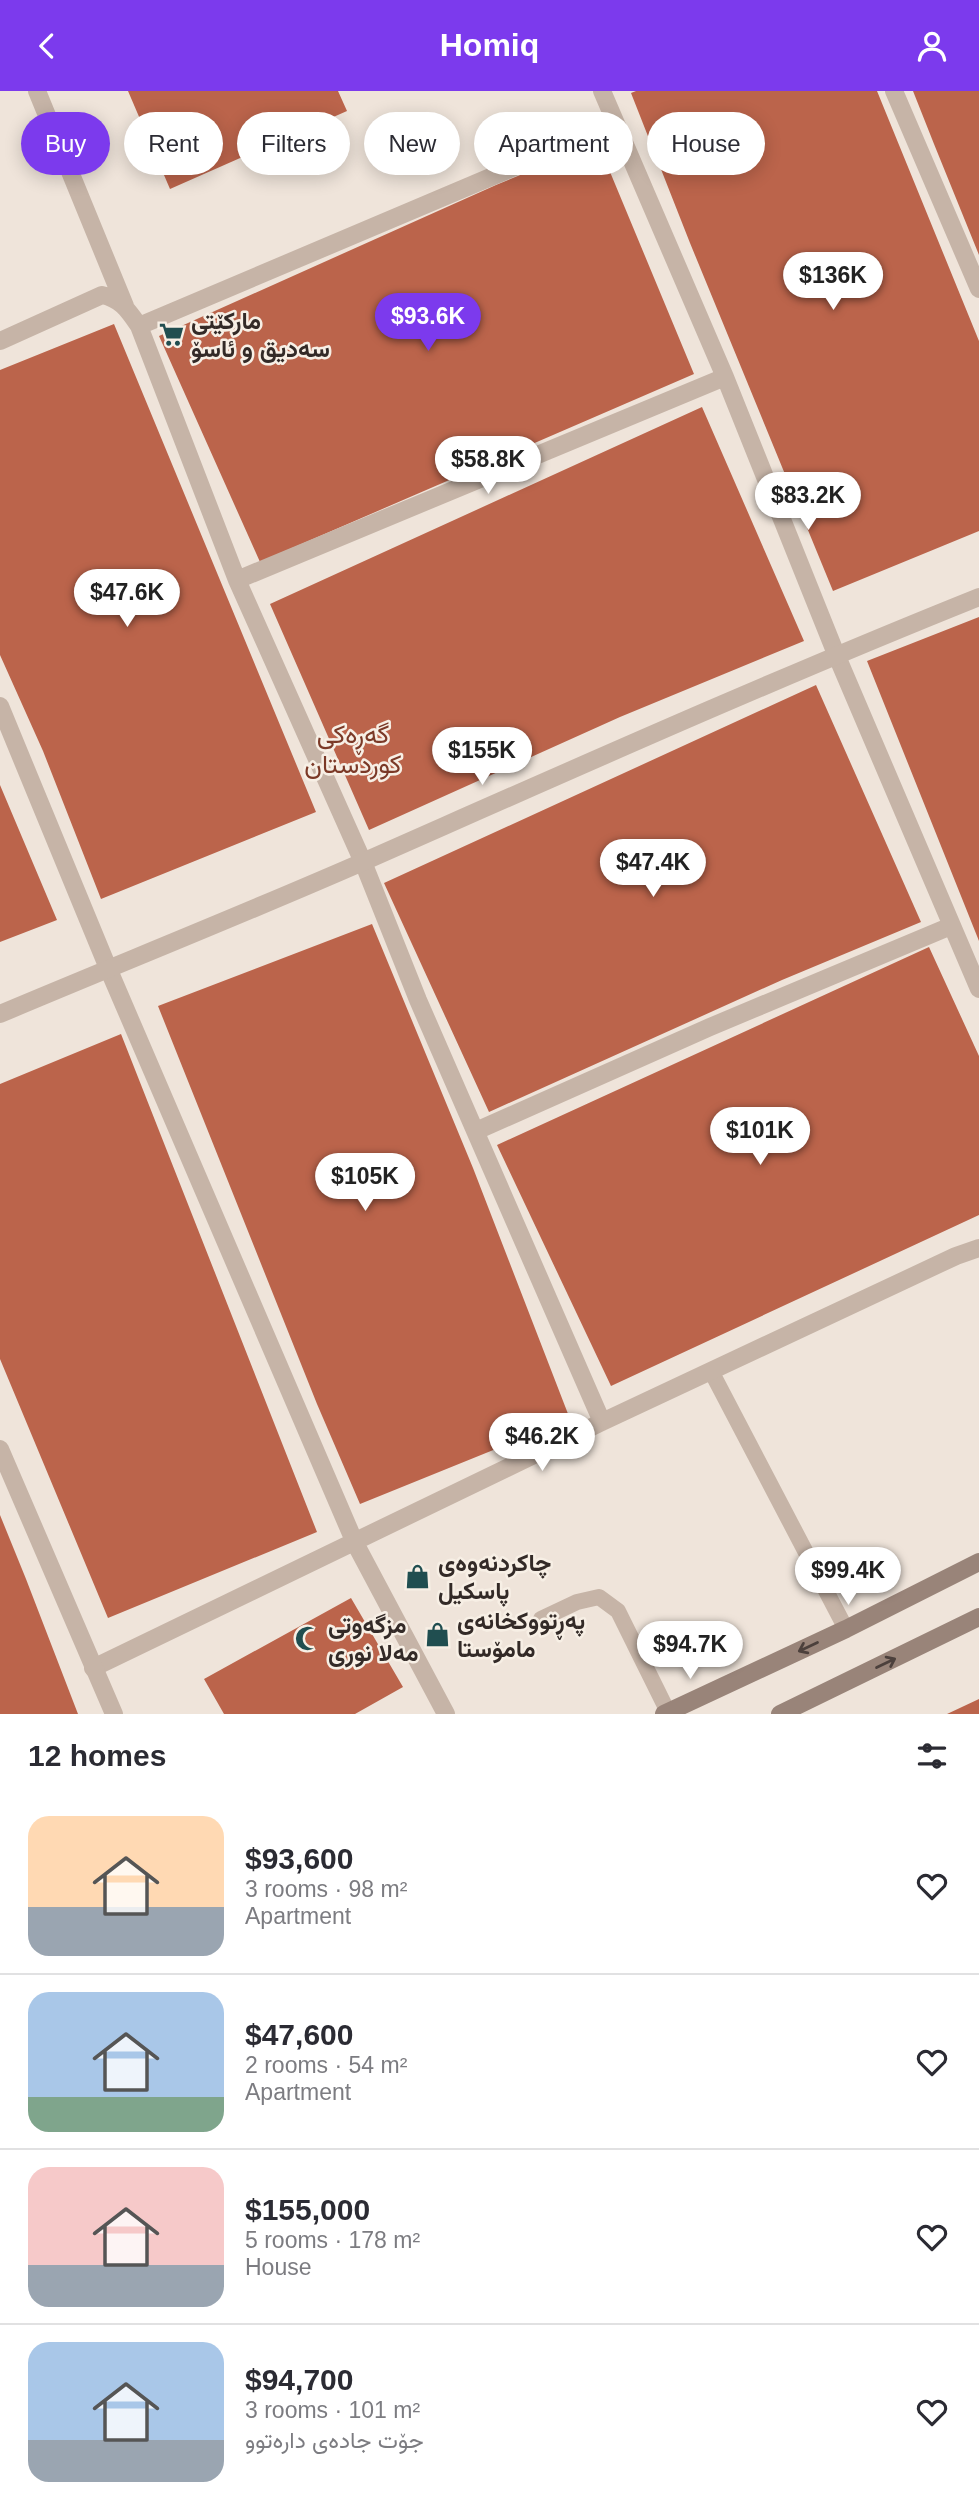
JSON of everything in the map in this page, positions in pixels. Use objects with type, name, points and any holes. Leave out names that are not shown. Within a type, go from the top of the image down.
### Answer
[{"type":"main road","points":[[666,1713],[846,1629],[979,1562]]},
{"type":"main road","points":[[780,1714],[979,1617]]},
{"type":"street","points":[[37,91],[125,306],[139,326],[237,580],[363,862],[418,1000],[602,1422]]},
{"type":"street","points":[[602,91],[611,112]]},
{"type":"street","points":[[894,91],[979,289]]},
{"type":"street","points":[[633,163],[725,377],[836,654],[979,989]]},
{"type":"street","points":[[139,326],[496,175]]},
{"type":"street","points":[[0,341],[102,295],[113,297],[125,306]]},
{"type":"street","points":[[237,580],[725,377]]},
{"type":"street","points":[[0,1014],[363,862],[836,654],[979,597]]},
{"type":"street","points":[[0,705],[108,968],[355,1543],[446,1714]]},
{"type":"street","points":[[476,1131],[710,1027],[951,926]]},
{"type":"street","points":[[93,1668],[602,1422],[979,1248]]},
{"type":"street","points":[[0,1449],[114,1714]]},
{"type":"lane","points":[[711,1371],[846,1629]]},
{"type":"lane","points":[[541,1619],[577,1602],[598,1597],[618,1611],[666,1713]]},
{"type":"building","points":[[128,91],[338,91],[347,111],[237,112],[237,159],[223,166],[223,112],[137,112]]},
{"type":"building","points":[[877,91],[979,341],[979,531],[833,591],[663,175],[765,175],[765,112],[647,112],[647,134],[631,93]]},
{"type":"building","points":[[913,91],[979,91],[979,255],[934,144]]},
{"type":"building","points":[[164,175],[202,175],[170,189]]},
{"type":"building","points":[[520,175],[611,175],[694,374],[260,562],[159,336]]},
{"type":"building","points":[[114,324],[316,812],[101,899],[43,751],[0,655],[0,370]]},
{"type":"building","points":[[702,407],[804,641],[620,717],[369,830],[270,604]]},
{"type":"building","points":[[979,617],[979,941],[867,661]]},
{"type":"building","points":[[816,685],[921,922],[782,980],[489,1112],[384,883]]},
{"type":"building","points":[[0,785],[57,920],[0,942]]},
{"type":"building","points":[[372,924],[473,1168],[570,1419],[360,1504],[317,1404],[158,1006]]},
{"type":"building","points":[[929,947],[979,1056],[979,1215],[611,1386],[497,1145]]},
{"type":"building","points":[[121,1034],[317,1532],[108,1618],[0,1359],[0,1084]]},
{"type":"building","points":[[0,1515],[26,1579],[78,1714],[0,1714]]},
{"type":"building","points":[[351,1598],[403,1687],[355,1714],[224,1714],[204,1679]]},
{"type":"building","points":[[979,1699],[979,1714],[947,1714]]},
{"type":"place","name":"مارکێتی سەدیق و ئاسۆ","points":[[171,334]]},
{"type":"place","name":"چاکردنەوەی پاسکیل","points":[[418,1576]]},
{"type":"place","name":"پەڕتووکخانەی مامۆستا","points":[[437,1634]]},
{"type":"place","name":"مزگەوتی مەلا نوری","points":[[308,1638]]},
{"type":"district","name":"گەڕەکی کوردستان","points":[[353,748]]}]
